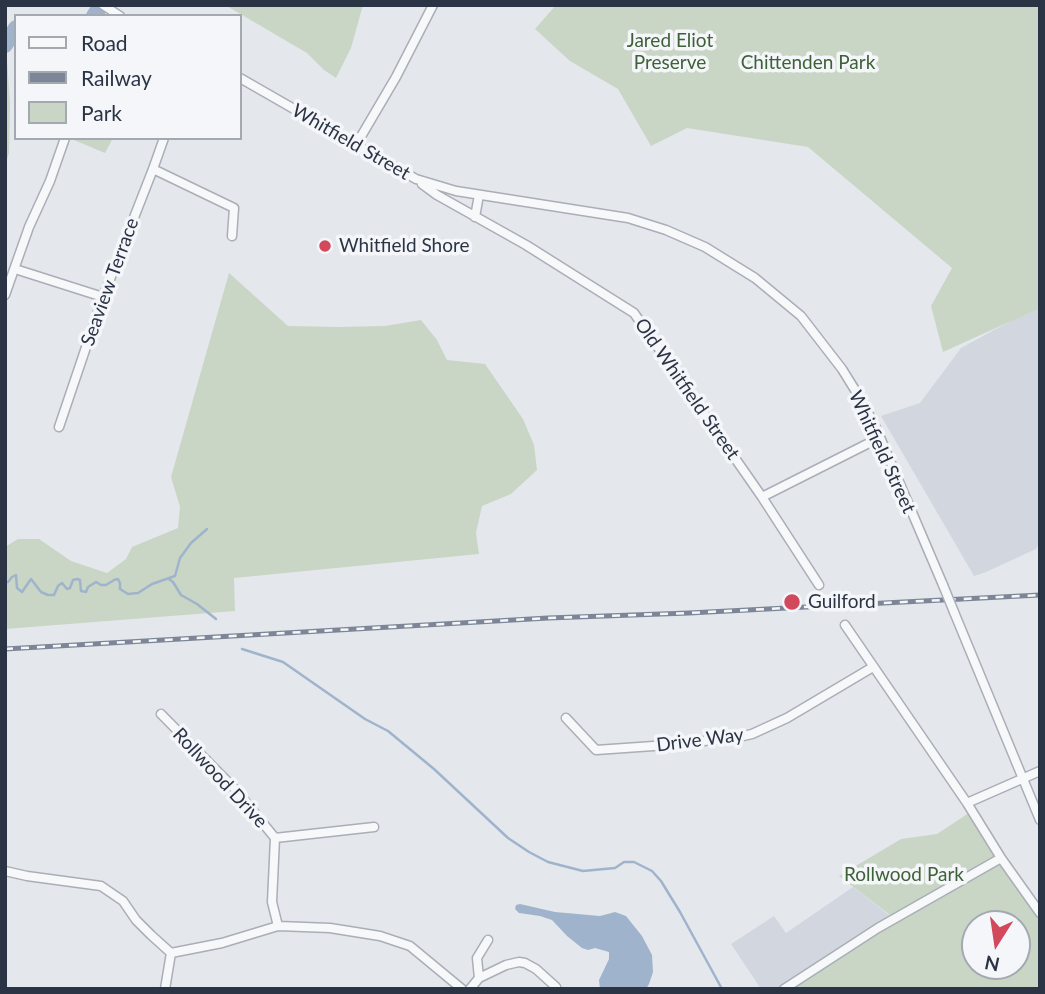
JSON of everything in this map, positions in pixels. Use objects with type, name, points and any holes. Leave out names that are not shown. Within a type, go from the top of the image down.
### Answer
[{"type":"street","points":[[356,145],[396,77],[433,5]]},
{"type":"street","name":"Whitfield Street","points":[[242,79],[416,179],[456,191],[628,218],[666,230],[730,261],[801,316],[842,369],[860,398],[879,438],[1040,820]]},
{"type":"street","points":[[5,295],[64,140]]},
{"type":"street","name":"Seaview Terrace","points":[[59,426],[103,297],[163,140]]},
{"type":"street","points":[[153,169],[234,208],[232,236]]},
{"type":"street","name":"Old Whitfield Street","points":[[416,179],[436,195],[526,245],[635,313],[819,585]]},
{"type":"street","points":[[475,217],[479,195]]},
{"type":"street","points":[[15,268],[103,297]]},
{"type":"street","points":[[762,497],[879,438]]},
{"type":"street","points":[[845,625],[967,803],[1000,858],[1040,913]]},
{"type":"street","name":"Drive Way","points":[[566,718],[596,750],[668,746],[740,737],[787,718],[873,667]]},
{"type":"street","name":"Rollwood Drive","points":[[161,714],[235,789],[275,838],[272,902],[278,926]]},
{"type":"street","points":[[967,803],[1040,771]]},
{"type":"street","points":[[275,838],[374,827]]},
{"type":"street","points":[[784,989],[880,927],[1000,858]]},
{"type":"street","points":[[5,871],[101,886],[123,901],[150,936],[172,953],[222,943],[278,926],[330,928],[380,936],[410,946],[462,989]]},
{"type":"street","points":[[479,978],[477,958],[488,940]]},
{"type":"street","points":[[165,989],[172,953]]},
{"type":"street","points":[[470,989],[479,978],[519,962],[536,969],[556,987]]},
{"type":"shaded area","points":[[1040,305],[1040,541],[1036,549],[974,576],[881,416],[920,403],[961,348]]},
{"type":"shaded area","points":[[853,887],[894,919],[784,989],[761,989],[731,944],[774,916],[786,933]]},
{"type":"green space","points":[[225,5],[363,5],[351,48],[336,78],[307,53]]},
{"type":"green space","points":[[556,5],[1040,5],[1040,308],[943,352],[931,306],[952,268],[808,147],[687,128],[651,146],[618,89],[570,61],[535,29]]},
{"type":"green space","points":[[5,32],[10,103],[9,153],[5,166]]},
{"type":"green space","points":[[74,140],[112,140],[105,153]]},
{"type":"green space","points":[[229,273],[288,326],[385,326],[421,320],[437,340],[447,360],[485,364],[523,419],[534,445],[537,470],[511,494],[482,506],[476,533],[479,554],[234,578],[235,611],[5,629],[5,547],[18,539],[39,539],[71,561],[107,573],[126,559],[132,547],[178,528],[180,507],[171,477]]},
{"type":"green space","name":"Rollwood Park","points":[[972,811],[1040,920],[1040,989],[784,989],[894,918],[839,876],[901,839],[937,834]]},
{"type":"water","points":[[516,905],[555,912],[600,916],[615,912],[626,916],[642,936],[652,955],[653,972],[646,989],[600,989],[599,980],[609,959],[609,952],[582,948],[552,920],[519,913],[515,909]]},
{"type":"waterway","points":[[95,14],[101,5]]},
{"type":"waterway","points":[[5,45],[14,31]]},
{"type":"waterway","points":[[5,582],[16,575],[17,588],[22,592],[31,579],[41,592],[54,595],[58,586],[62,583],[67,589],[70,588],[73,580],[80,580],[81,591],[86,592],[88,587],[96,582],[106,585],[118,579],[120,589],[128,594],[138,593],[152,584],[175,576],[180,558],[191,543],[207,529]]},
{"type":"waterway","points":[[169,579],[181,595],[216,619]]},
{"type":"waterway","points":[[242,649],[283,662],[365,719],[388,731],[434,769],[508,838],[529,852],[548,862],[583,871],[615,868],[624,862],[634,862],[652,871],[680,912],[722,989]]},
{"type":"railway","points":[[5,649],[548,618],[1040,595]]},
{"type":"place","name":"Whitfield Shore","points":[[325,246]]},
{"type":"place","name":"Guilford","points":[[792,602]]},
{"type":"park label","name":"Jared Eliot Preserve","points":[[670,52]]},
{"type":"park label","name":"Chittenden Park","points":[[808,63]]}]
